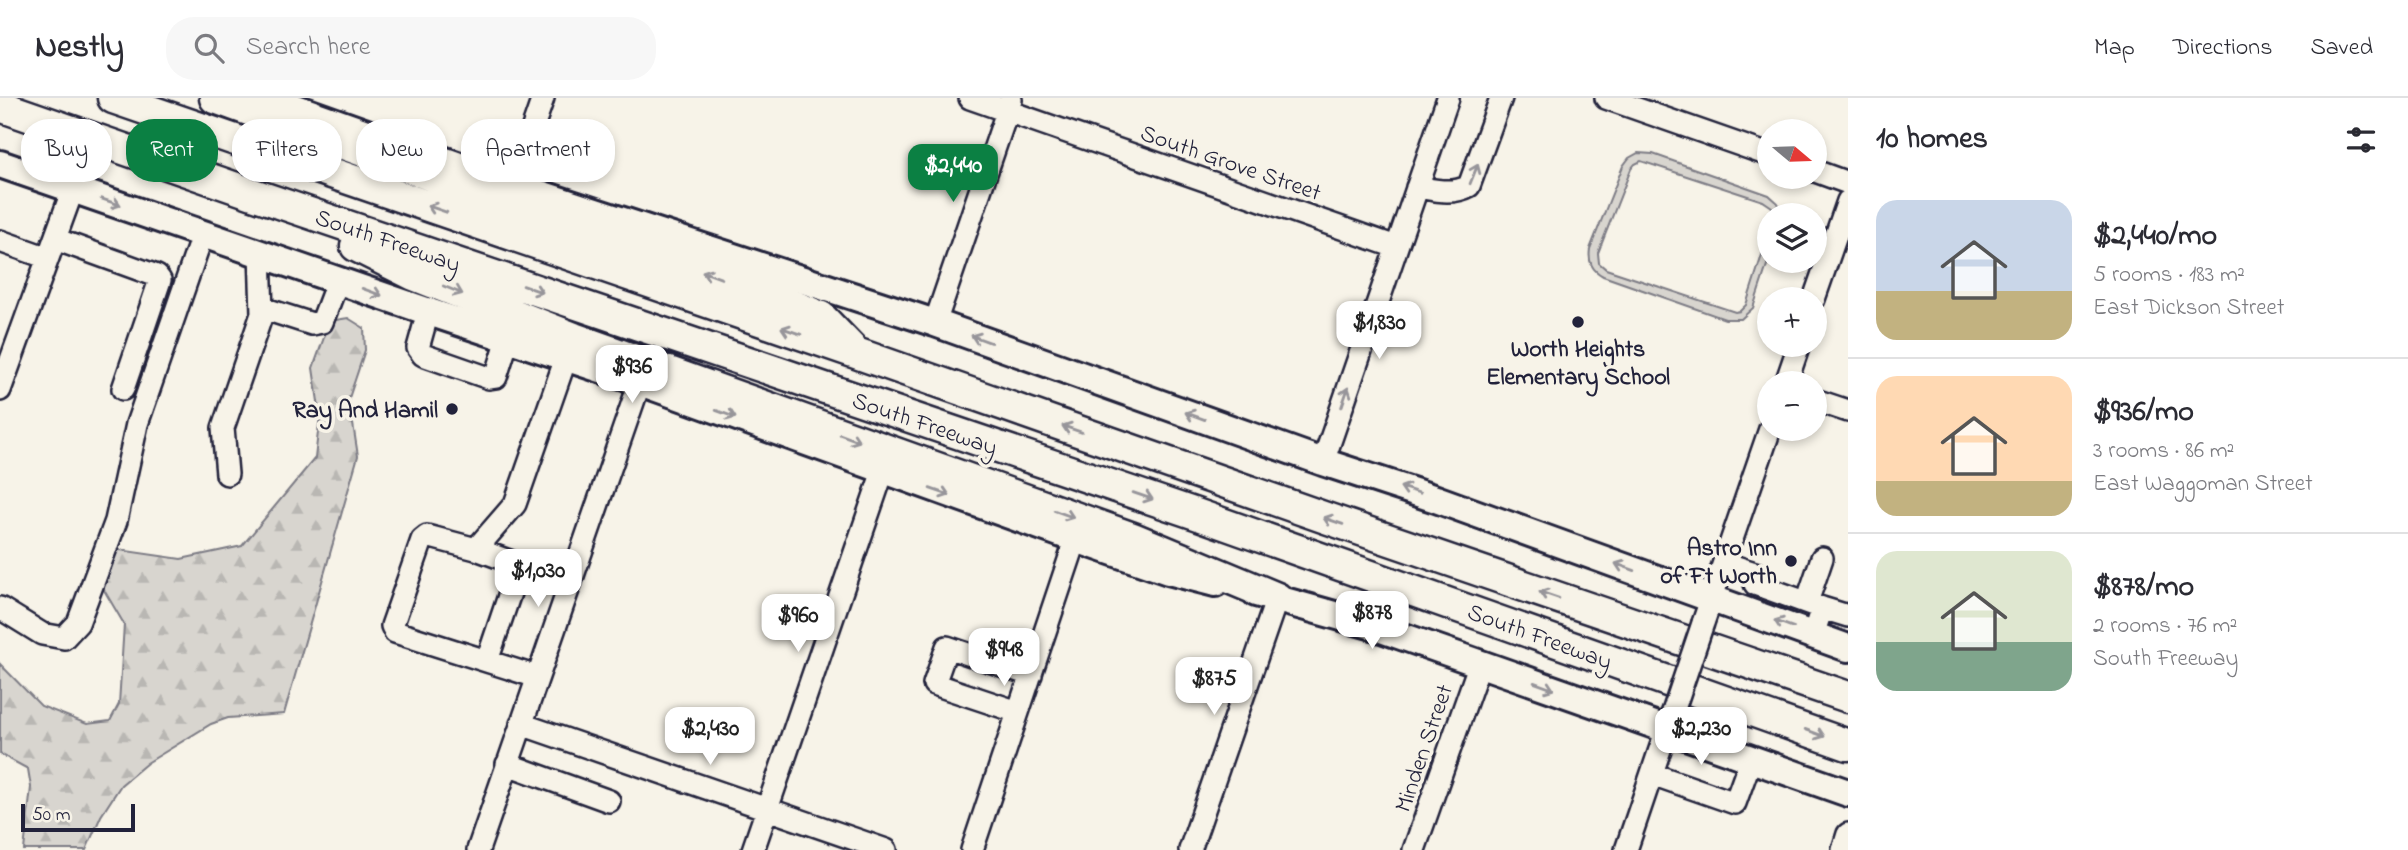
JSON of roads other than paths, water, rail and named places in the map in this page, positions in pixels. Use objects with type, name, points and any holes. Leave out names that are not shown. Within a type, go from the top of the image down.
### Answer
[{"type":"highway","name":"South Freeway","points":[[113,98],[1848,697]]},
{"type":"highway","points":[[215,98],[772,297],[821,317],[856,353]]},
{"type":"highway","name":"South Freeway","points":[[7,109],[1196,514],[1848,745]]},
{"type":"highway","points":[[259,196],[414,275],[549,329],[1133,538],[1277,598]]},
{"type":"main road","points":[[268,98],[317,106],[513,186],[935,323],[1323,462],[1436,499],[1708,610],[1813,635],[1848,648]]},
{"type":"main road","name":"South Freeway","points":[[1,167],[73,189],[640,382],[1168,571],[1370,625],[1480,663],[1670,721],[1751,759],[1848,793]]},
{"type":"street","points":[[513,186],[542,98]]},
{"type":"street","name":"South Grove Street","points":[[970,98],[1009,104],[1396,247]]},
{"type":"street","points":[[1323,462],[1448,98]]},
{"type":"street","points":[[1417,187],[1446,192],[1460,191],[1469,186],[1501,98]]},
{"type":"street","points":[[1606,98],[1757,151]]},
{"type":"street","points":[[935,323],[1009,104]]},
{"type":"street","points":[[1827,175],[1848,183]]},
{"type":"street","points":[[0,390],[8,342],[52,248],[73,189]]},
{"type":"street","points":[[1818,287],[1848,201]]},
{"type":"street","points":[[0,608],[42,634],[64,638],[78,622],[116,521],[137,424],[203,233]]},
{"type":"street","points":[[0,241],[52,248],[158,276],[160,280],[123,389]]},
{"type":"street","points":[[227,474],[223,428],[262,314],[260,252]]},
{"type":"street","points":[[261,308],[312,324],[322,322],[338,280]]},
{"type":"street","points":[[428,312],[418,348],[423,355],[489,378],[496,377],[508,339]]},
{"type":"street","points":[[476,549],[516,504],[566,358]]},
{"type":"street","points":[[478,850],[640,382]]},
{"type":"street","points":[[1827,404],[1848,411]]},
{"type":"street","points":[[1626,850],[1766,441]]},
{"type":"street","points":[[753,850],[883,471]]},
{"type":"street","points":[[487,661],[515,578],[509,561],[426,536],[422,540],[392,626],[395,632],[537,677]]},
{"type":"street","points":[[972,850],[1018,712],[1023,672],[1076,539]]},
{"type":"street","points":[[1813,635],[1822,558]]},
{"type":"street","points":[[1724,563],[1758,574],[1755,584],[1848,616]]},
{"type":"street","points":[[1191,850],[1277,598]]},
{"type":"street","points":[[1018,712],[934,684],[947,647],[1023,672]]},
{"type":"street","name":"Minden Street","points":[[1415,850],[1480,663]]},
{"type":"street","points":[[521,724],[886,850]]},
{"type":"street","points":[[1652,774],[1735,803],[1751,759]]},
{"type":"street","points":[[507,764],[609,801]]},
{"type":"street","points":[[1843,850],[1848,834]]},
{"type":"place","name":"Worth Heights Elementary School","points":[[1578,322]]},
{"type":"place","name":"Ray And Hamil","points":[[452,409]]},
{"type":"place","name":"Astro Inn of Ft Worth","points":[[1791,561]]}]
